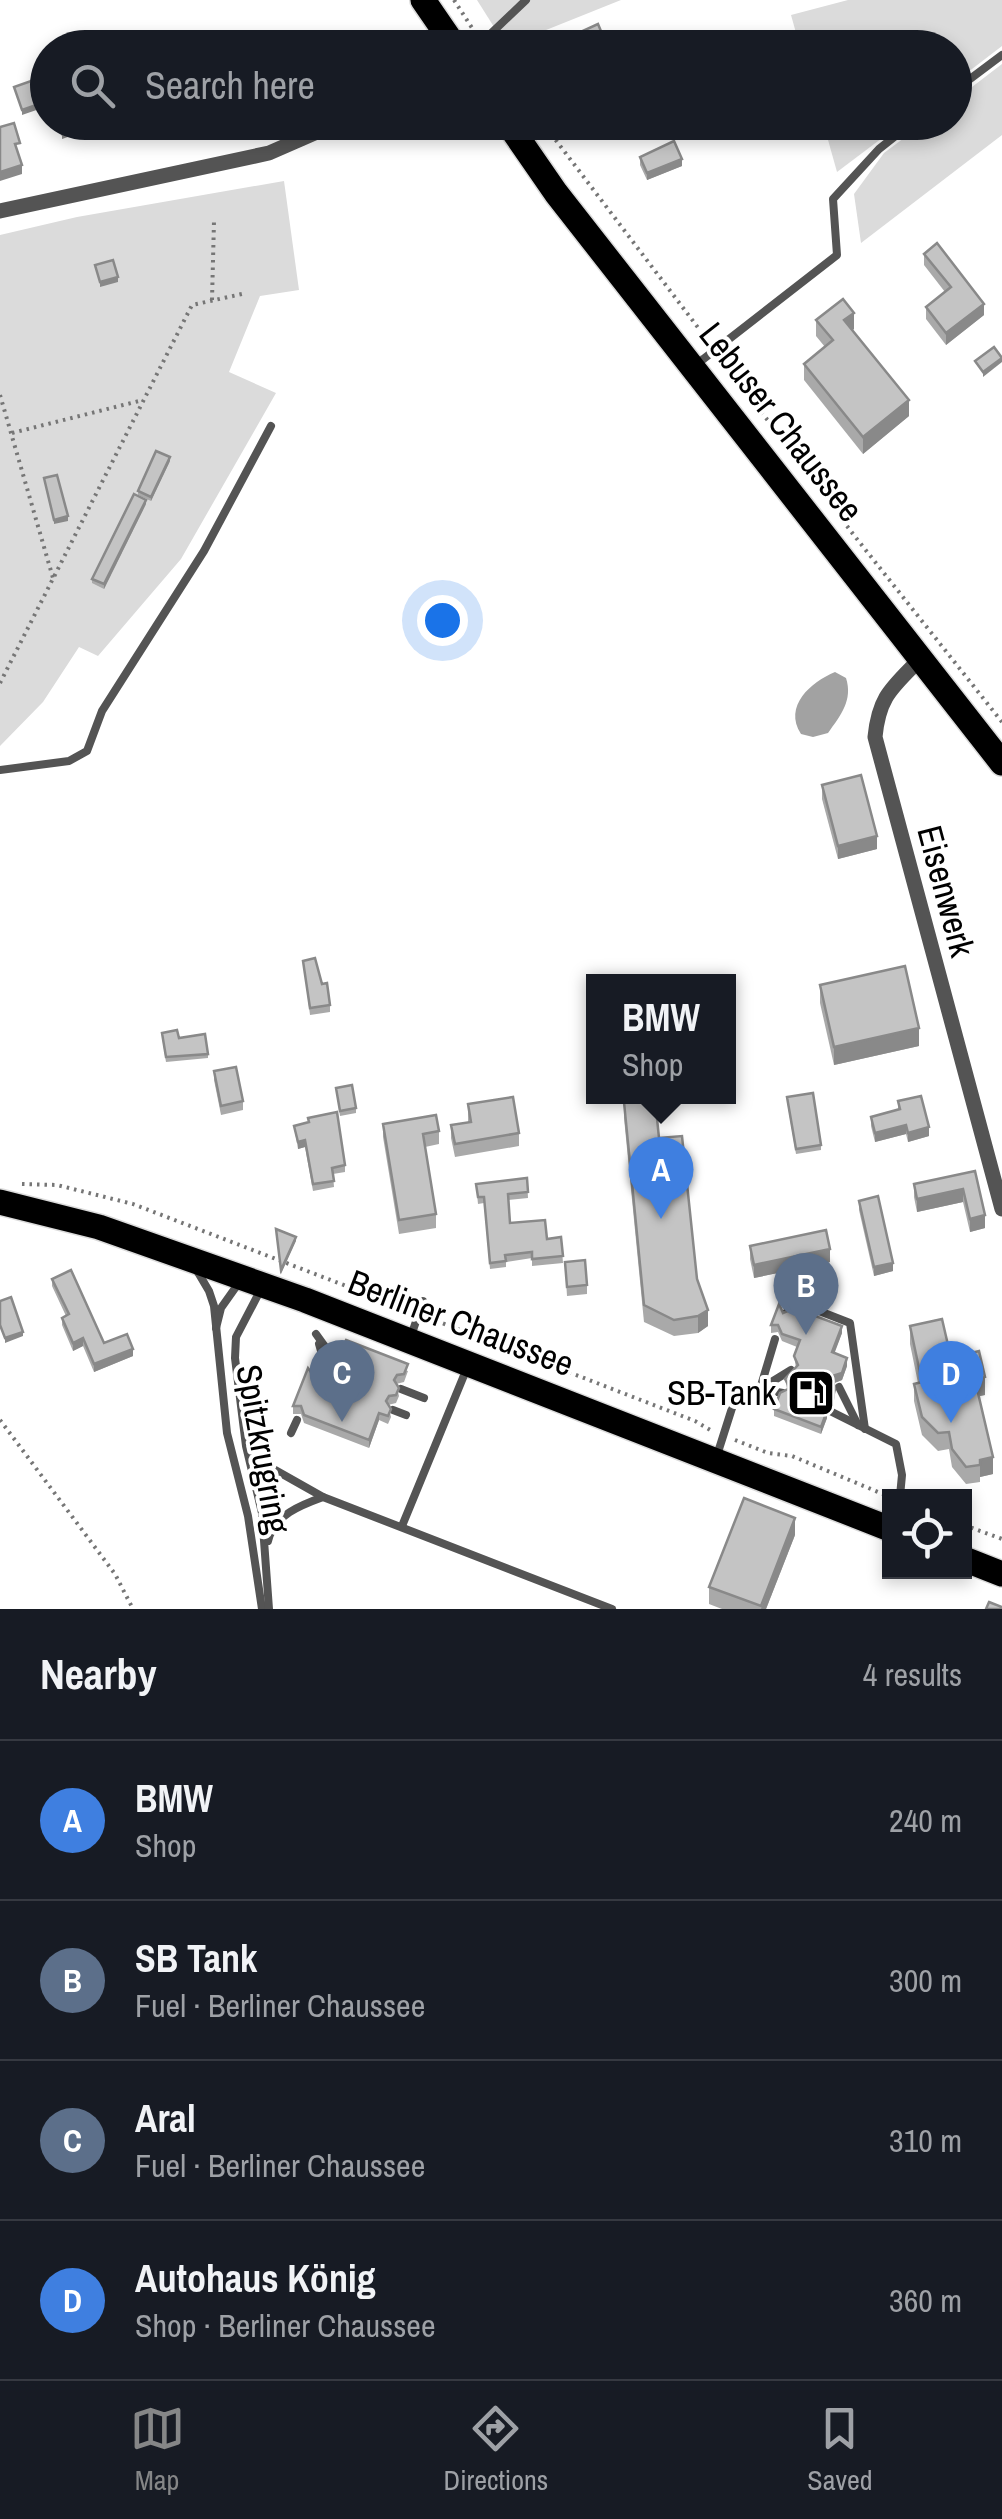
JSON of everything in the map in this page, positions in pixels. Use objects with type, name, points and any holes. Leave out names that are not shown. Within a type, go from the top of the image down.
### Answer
[{"type":"main road","points":[[424,0],[453,30]]},
{"type":"main road","name":"Lebuser Chaussee","points":[[519,140],[556,193],[1002,763]]},
{"type":"main road","name":"Berliner Chaussee","points":[[4,1194],[414,1328],[471,1358],[882,1521]]},
{"type":"main road","name":"Berliner Chaussee","points":[[4,1194],[104,1211],[255,1278]]},
{"type":"main road","name":"Berliner Chaussee","points":[[471,1358],[721,1442],[882,1521]]},
{"type":"main road","points":[[972,1547],[1002,1558]]},
{"type":"main road","points":[[972,1562],[1002,1574]]},
{"type":"street","points":[[0,211],[269,153],[299,140]]},
{"type":"street","name":"Eisenwerk","points":[[920,659],[890,689],[878,709],[874,737],[1002,1209]]},
{"type":"lane","points":[[489,30],[526,0]]},
{"type":"lane","points":[[972,78],[1002,55]]},
{"type":"lane","points":[[694,367],[837,255],[833,198],[889,140]]},
{"type":"lane","points":[[0,770],[68,761],[87,750],[102,711],[204,552],[271,426]]},
{"type":"lane","name":"Spitzkrugring","points":[[182,1255],[209,1291],[227,1433],[266,1609]]},
{"type":"lane","name":"Spitzkrugring","points":[[216,1328],[221,1308],[255,1278]]},
{"type":"lane","name":"Spitzkrugring","points":[[255,1278],[236,1337],[235,1358],[246,1446],[266,1550],[266,1609]]},
{"type":"lane","points":[[414,1328],[423,1300]]},
{"type":"lane","points":[[786,1313],[796,1302],[850,1323],[862,1426]]},
{"type":"lane","points":[[314,1376],[316,1371],[326,1369],[339,1366],[316,1334],[326,1369],[331,1386]]},
{"type":"lane","points":[[760,1389],[776,1339]]},
{"type":"lane","points":[[402,1526],[471,1358]]},
{"type":"lane","points":[[721,1442],[732,1405],[791,1370]]},
{"type":"lane","points":[[839,1387],[862,1426]]},
{"type":"lane","points":[[401,1389],[424,1398]]},
{"type":"lane","points":[[760,1389],[783,1393]]},
{"type":"lane","points":[[393,1410],[406,1415]]},
{"type":"lane","points":[[830,1410],[896,1444],[901,1489]]},
{"type":"lane","points":[[291,1433],[296,1420]]},
{"type":"lane","name":"Spitzkrugring","points":[[246,1446],[261,1462],[324,1497],[612,1609]]},
{"type":"lane","name":"Spitzkrugring","points":[[266,1550],[270,1531],[287,1513],[324,1497]]},
{"type":"path","points":[[454,0],[464,30]]},
{"type":"path","points":[[556,140],[853,534],[1002,722]]},
{"type":"path","points":[[212,300],[214,221]]},
{"type":"path","points":[[0,683],[192,305],[242,294]]},
{"type":"path","points":[[0,395],[53,578]]},
{"type":"path","points":[[11,433],[143,400]]},
{"type":"path","points":[[4,1194],[57,1184],[133,1204],[414,1328],[695,1421],[721,1442],[792,1456],[882,1494]]},
{"type":"path","points":[[0,1420],[115,1574],[134,1609]]},
{"type":"path","points":[[972,1528],[1002,1539]]},
{"type":"shaded area","points":[[477,0],[621,0],[546,30],[496,30]]},
{"type":"shaded area","points":[[848,0],[1002,0],[1002,46],[972,69],[972,30],[795,30],[791,15]]},
{"type":"shaded area","points":[[1002,64],[1002,135],[861,243],[854,194],[884,153],[901,140],[972,140],[972,87]]},
{"type":"shaded area","points":[[828,140],[879,140],[837,172]]},
{"type":"shaded area","points":[[284,181],[299,290],[260,296],[229,372],[276,393],[181,559],[98,656],[79,647],[43,702],[0,746],[0,235],[77,217]]},
{"type":"shaded area","points":[[835,672],[846,678],[848,686],[841,713],[828,733],[813,737],[801,734],[795,714],[802,696]]},
{"type":"building","points":[[30,81],[30,107],[22,110],[14,87]]},
{"type":"building","points":[[14,123],[22,165],[0,172],[0,127]]},
{"type":"building","points":[[674,141],[682,159],[647,173],[640,157]]},
{"type":"building","points":[[937,243],[984,304],[946,333],[926,307],[951,287],[924,254]]},
{"type":"building","points":[[113,260],[118,277],[100,282],[95,265]]},
{"type":"building","points":[[843,299],[854,313],[844,320],[909,400],[863,437],[804,364],[833,340],[816,320]]},
{"type":"building","points":[[994,347],[1002,358],[983,372],[975,361]]},
{"type":"building","points":[[156,451],[170,457],[151,497],[138,491]]},
{"type":"building","points":[[57,475],[68,516],[54,520],[44,478]]},
{"type":"building","points":[[134,494],[146,500],[104,584],[92,579]]},
{"type":"building","points":[[861,775],[877,836],[838,846],[822,785]]},
{"type":"building","points":[[315,958],[322,984],[327,983],[330,1005],[310,1008],[303,961]]},
{"type":"building","points":[[905,966],[919,1028],[834,1047],[820,985]]},
{"type":"building","points":[[177,1030],[179,1038],[205,1034],[208,1054],[166,1057],[162,1033]]},
{"type":"building","points":[[236,1067],[243,1101],[221,1106],[214,1071]]},
{"type":"building","points":[[352,1085],[356,1108],[340,1111],[336,1088]]},
{"type":"building","points":[[813,1093],[821,1145],[796,1149],[787,1097]]},
{"type":"building","points":[[921,1096],[929,1127],[908,1133],[906,1125],[875,1133],[871,1117],[900,1109],[898,1101]]},
{"type":"building","points":[[513,1097],[519,1133],[455,1144],[451,1125],[471,1122],[468,1104]]},
{"type":"building","points":[[624,1104],[656,1104],[659,1138],[682,1136],[697,1279],[708,1310],[674,1320],[644,1305]]},
{"type":"building","points":[[337,1112],[345,1165],[332,1168],[334,1181],[313,1184],[305,1140],[298,1142],[294,1126],[309,1122],[308,1118]]},
{"type":"building","points":[[436,1115],[439,1131],[423,1134],[436,1214],[399,1220],[383,1124]]},
{"type":"building","points":[[975,1171],[985,1215],[970,1219],[963,1189],[917,1199],[914,1184]]},
{"type":"building","points":[[527,1178],[528,1192],[508,1194],[510,1223],[545,1220],[547,1239],[561,1237],[563,1256],[532,1259],[532,1252],[505,1255],[506,1261],[490,1263],[484,1197],[478,1197],[476,1184]]},
{"type":"building","points":[[878,1196],[893,1263],[874,1267],[859,1201]]},
{"type":"building","points":[[276,1229],[296,1237],[281,1270]]},
{"type":"building","points":[[826,1230],[830,1249],[754,1265],[750,1246]]},
{"type":"building","points":[[585,1260],[587,1285],[567,1287],[565,1262]]},
{"type":"building","points":[[71,1270],[104,1343],[127,1334],[133,1349],[94,1364],[83,1338],[73,1343],[62,1318],[69,1314],[52,1279]]},
{"type":"building","points":[[11,1297],[23,1332],[5,1338],[0,1325],[0,1301]]},
{"type":"building","points":[[779,1304],[783,1313],[794,1308],[842,1326],[832,1352],[847,1358],[842,1373],[832,1376],[835,1389],[833,1397],[823,1401],[827,1411],[821,1427],[774,1409],[780,1393],[790,1388],[785,1379],[798,1365],[794,1356],[800,1340],[782,1334],[778,1325],[771,1325]]},
{"type":"building","points":[[942,1319],[951,1358],[979,1351],[985,1377],[975,1380],[993,1457],[980,1460],[980,1465],[966,1467],[952,1449],[949,1432],[938,1433],[922,1417],[914,1384],[922,1382],[910,1326]]},
{"type":"building","points":[[346,1340],[408,1364],[404,1374],[394,1380],[399,1388],[386,1401],[391,1409],[388,1416],[379,1413],[369,1440],[304,1415],[301,1406],[293,1406],[308,1368],[313,1375],[321,1372],[328,1385],[337,1383],[336,1368],[346,1362],[342,1350]]},
{"type":"building","points":[[744,1498],[795,1518],[761,1606],[709,1587]]},
{"type":"building","points":[[989,1602],[1002,1607],[1002,1609],[986,1609]]},
{"type":"place","name":"BMW","points":[[661,1219]]},
{"type":"place","name":"SB Tank","points":[[806,1335]]},
{"type":"place","name":"SB-Tank","points":[[811,1393]]},
{"type":"place","name":"Aral","points":[[342,1422]]},
{"type":"place","name":"Autohaus König","points":[[951,1423]]}]
